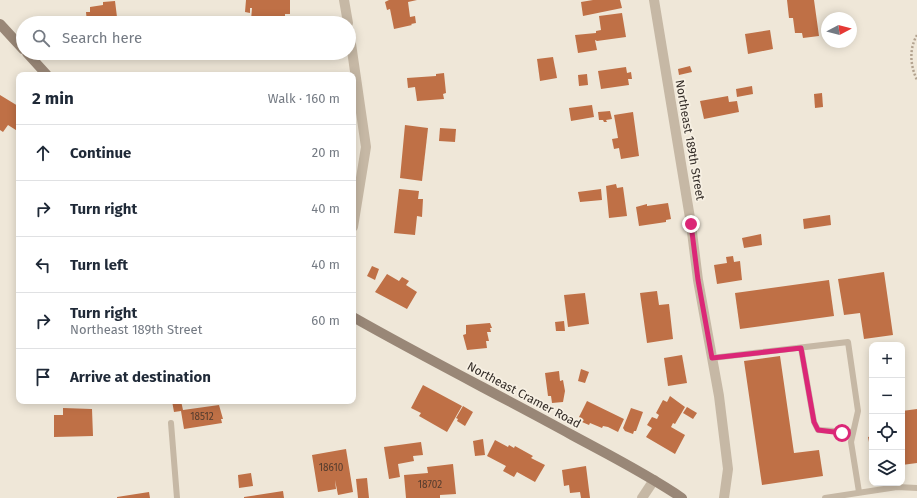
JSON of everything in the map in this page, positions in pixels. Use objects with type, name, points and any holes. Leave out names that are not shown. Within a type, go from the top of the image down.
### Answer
[{"type":"street","points":[[344,0],[347,16]]},
{"type":"street","name":"Northeast 189th Street","points":[[654,0],[691,224],[698,280],[720,396],[728,469],[724,498]]},
{"type":"street","points":[[0,24],[16,41]]},
{"type":"street","points":[[33,60],[44,72]]},
{"type":"street","points":[[354,60],[356,72]]},
{"type":"street","points":[[356,73],[364,122],[366,147],[356,209]]},
{"type":"street","name":"Northeast Cramer Road","points":[[356,319],[426,358],[654,480],[682,498]]},
{"type":"street","points":[[642,498],[654,480]]},
{"type":"lane","points":[[712,358],[848,342],[858,411],[851,442],[859,492]]},
{"type":"lane","points":[[801,348],[814,422],[818,430],[853,432]]},
{"type":"lane","points":[[172,424],[177,498]]},
{"type":"lane","points":[[825,498],[897,487],[917,488]]},
{"type":"path","points":[[917,35],[912,48],[911,64],[917,80]]},
{"type":"building","points":[[246,0],[290,0],[290,14],[285,14],[285,16],[251,16],[252,8],[250,8],[250,13],[245,12]]},
{"type":"building","points":[[389,0],[417,0],[408,2],[410,17],[415,16],[416,23],[394,29],[390,9],[387,10],[385,2]]},
{"type":"building","points":[[593,0],[620,0],[622,8],[583,16],[581,2]]},
{"type":"building","points":[[787,0],[814,0],[819,36],[803,38],[802,33],[795,33],[793,18],[789,18]]},
{"type":"building","points":[[115,1],[117,16],[86,16],[86,12],[90,12],[90,7],[103,5],[103,2]]},
{"type":"building","points":[[622,13],[626,37],[595,40],[597,50],[578,53],[575,35],[596,33],[596,31],[601,30],[599,16]]},
{"type":"building","points":[[770,30],[773,49],[748,54],[745,34]]},
{"type":"building","points":[[553,57],[557,78],[540,81],[537,59]]},
{"type":"building","points":[[690,66],[692,72],[679,75],[678,69]]},
{"type":"building","points":[[626,67],[627,73],[631,72],[632,79],[628,79],[629,85],[601,89],[598,71]]},
{"type":"building","points":[[444,73],[446,93],[443,94],[444,99],[417,101],[415,87],[408,88],[407,78],[436,76],[436,74]]},
{"type":"building","points":[[587,74],[588,85],[579,86],[578,75]]},
{"type":"building","points":[[752,86],[753,94],[737,97],[736,89]]},
{"type":"building","points":[[822,93],[823,107],[815,108],[814,94]]},
{"type":"building","points":[[0,95],[16,105],[16,130],[8,125],[3,132],[0,130]]},
{"type":"building","points":[[728,96],[729,102],[737,101],[739,112],[704,119],[700,101]]},
{"type":"building","points":[[592,105],[594,117],[571,121],[569,108]]},
{"type":"building","points":[[610,111],[612,119],[606,120],[607,122],[599,120],[598,112]]},
{"type":"building","points":[[633,112],[639,156],[621,159],[619,148],[614,149],[612,139],[618,138],[614,115]]},
{"type":"building","points":[[405,125],[428,128],[422,181],[400,178]]},
{"type":"building","points":[[440,128],[456,129],[455,142],[439,141]]},
{"type":"building","points":[[616,184],[617,188],[623,187],[627,216],[609,218],[606,186]]},
{"type":"building","points":[[399,189],[419,191],[418,199],[423,199],[422,217],[417,216],[415,235],[394,233]]},
{"type":"building","points":[[601,189],[602,200],[580,202],[578,192]]},
{"type":"building","points":[[668,203],[671,219],[666,220],[666,222],[639,226],[636,207],[647,204],[647,206]]},
{"type":"building","points":[[830,215],[831,225],[804,229],[803,219]]},
{"type":"building","points":[[761,234],[762,245],[744,248],[742,238]]},
{"type":"building","points":[[733,256],[734,262],[740,261],[742,280],[717,284],[714,265],[727,263],[726,257]]},
{"type":"building","points":[[372,266],[379,269],[375,280],[367,276]]},
{"type":"building","points":[[884,272],[893,335],[864,339],[860,313],[844,315],[838,279]]},
{"type":"building","points":[[387,274],[399,281],[402,277],[409,281],[406,285],[417,292],[407,309],[375,292]]},
{"type":"building","points":[[829,280],[834,316],[740,329],[735,293]]},
{"type":"building","points":[[657,291],[659,305],[669,304],[673,339],[647,343],[640,293]]},
{"type":"building","points":[[585,293],[589,324],[568,327],[564,295]]},
{"type":"building","points":[[564,321],[565,331],[556,331],[555,322]]},
{"type":"building","points":[[490,323],[492,328],[490,328],[491,332],[487,332],[489,341],[486,341],[487,348],[467,350],[463,335],[466,334],[466,325]]},
{"type":"building","points":[[682,355],[687,383],[668,386],[664,358]]},
{"type":"building","points":[[780,356],[794,453],[819,450],[823,476],[762,485],[744,361]]},
{"type":"building","points":[[581,369],[589,372],[585,383],[578,381]]},
{"type":"building","points":[[559,371],[560,381],[563,380],[565,391],[563,402],[552,403],[551,396],[548,396],[545,373]]},
{"type":"building","points":[[423,385],[462,406],[447,432],[419,416],[421,413],[411,408]]},
{"type":"building","points":[[670,396],[685,407],[675,424],[673,423],[671,427],[685,435],[675,454],[646,437],[652,428],[647,425],[652,417],[657,419],[659,415],[656,413],[663,400],[667,402]]},
{"type":"building","points":[[587,401],[624,419],[618,432],[608,427],[603,426],[602,428],[590,423],[589,425],[582,422],[584,420],[579,417]]},
{"type":"building","points":[[173,404],[182,404],[183,410],[219,405],[223,419],[221,419],[222,423],[184,429],[181,411],[174,412]]},
{"type":"building","points":[[463,406],[473,412],[465,426],[457,421],[458,419],[456,418]]},
{"type":"building","points":[[687,407],[697,413],[693,419],[683,413]]},
{"type":"building","points":[[63,408],[92,409],[93,436],[54,437],[54,415],[63,415]]},
{"type":"building","points":[[631,408],[643,412],[636,431],[634,431],[633,434],[625,431],[623,428]]},
{"type":"building","points":[[917,409],[917,463],[905,465],[905,414],[905,411]]},
{"type":"building","points":[[483,439],[485,455],[475,456],[473,441]]},
{"type":"building","points":[[495,440],[508,447],[509,445],[514,448],[515,446],[533,456],[531,458],[545,465],[535,482],[517,472],[514,477],[503,471],[506,466],[487,456]]},
{"type":"building","points":[[421,442],[423,455],[413,456],[414,461],[398,464],[400,477],[389,479],[384,447]]},
{"type":"building","points":[[346,449],[353,492],[338,495],[335,480],[336,489],[318,492],[312,455]]},
{"type":"building","points":[[453,464],[456,494],[440,495],[440,498],[406,498],[404,475],[428,473],[427,467]]},
{"type":"building","points":[[586,466],[590,498],[581,498],[580,492],[570,493],[569,485],[564,486],[562,470]]},
{"type":"building","points":[[251,473],[253,486],[239,488],[238,475]]},
{"type":"building","points":[[367,478],[369,498],[358,498],[356,479]]},
{"type":"building","points":[[283,491],[284,498],[244,498],[244,497]]},
{"type":"building","points":[[149,492],[150,498],[117,498],[117,497]]},
{"type":"route","points":[[691,224],[698,280],[712,358],[801,348],[814,422],[818,430],[842,433]]}]
